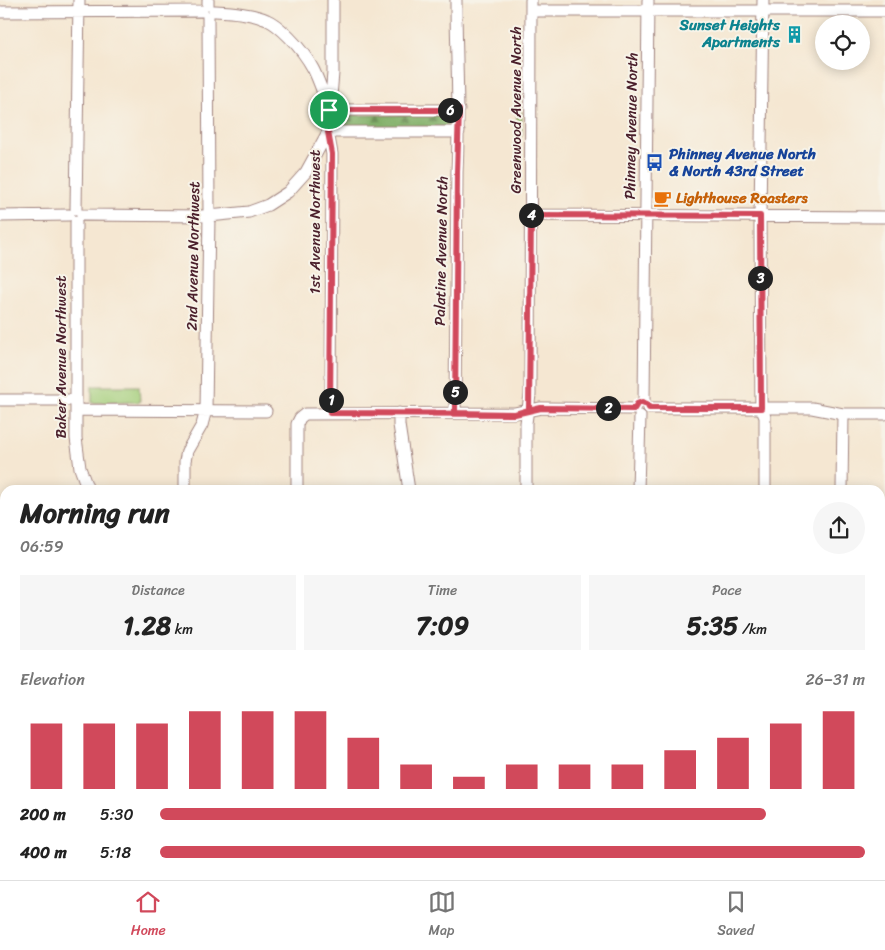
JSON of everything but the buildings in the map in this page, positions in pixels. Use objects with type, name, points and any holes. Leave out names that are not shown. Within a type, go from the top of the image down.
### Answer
[{"type":"street","name":"1st Avenue Northwest","points":[[330,413],[332,154],[328,132],[333,73],[333,0]]},
{"type":"street","name":"Palatine Avenue North","points":[[455,413],[459,132],[456,0]]},
{"type":"street","points":[[0,12],[79,6],[208,9],[245,14],[268,20],[284,33],[309,60],[318,78],[329,110],[459,110]]},
{"type":"street","name":"Baker Avenue Northwest","points":[[79,6],[76,405],[77,451],[80,468],[86,485]]},
{"type":"street","points":[[531,6],[763,6],[885,11]]},
{"type":"street","name":"Greenwood Avenue North","points":[[526,485],[526,423],[529,410],[531,6]]},
{"type":"street","name":"Phinney Avenue North","points":[[638,485],[642,409],[646,215],[648,6]]},
{"type":"street","points":[[763,6],[760,216],[761,408],[765,417],[765,485]]},
{"type":"street","name":"2nd Avenue Northwest","points":[[185,485],[184,461],[187,451],[202,425],[206,410],[209,216],[208,9]]},
{"type":"street","points":[[0,216],[209,216],[249,212],[268,205],[288,192],[306,172],[328,132],[459,132]]},
{"type":"street","points":[[531,215],[885,217]]},
{"type":"street","points":[[0,400],[76,405],[266,411]]},
{"type":"street","points":[[297,485],[297,424],[305,414],[515,414],[541,408],[812,408],[842,414],[885,414]]},
{"type":"street","points":[[399,413],[408,485]]},
{"type":"street","points":[[842,414],[842,485]]},
{"type":"green space","points":[[517,112],[522,112],[522,136],[517,136]]},
{"type":"green space","points":[[343,115],[448,115],[448,128],[343,128]]},
{"type":"green space","points":[[92,386],[139,386],[140,402],[92,403]]},
{"type":"place","name":"Sunset Heights Apartments","points":[[794,34]]},
{"type":"place","name":"Phinney Avenue North & North 43rd Street","points":[[655,163]]},
{"type":"place","name":"Lighthouse Roasters","points":[[662,198]]},
{"type":"route","points":[[329,110],[328,132],[332,154],[330,413],[515,414],[521,413],[541,408],[634,409],[640,402],[646,403],[649,408],[761,408],[760,216],[531,215],[529,410],[515,414],[455,413],[459,110],[329,110]]}]
